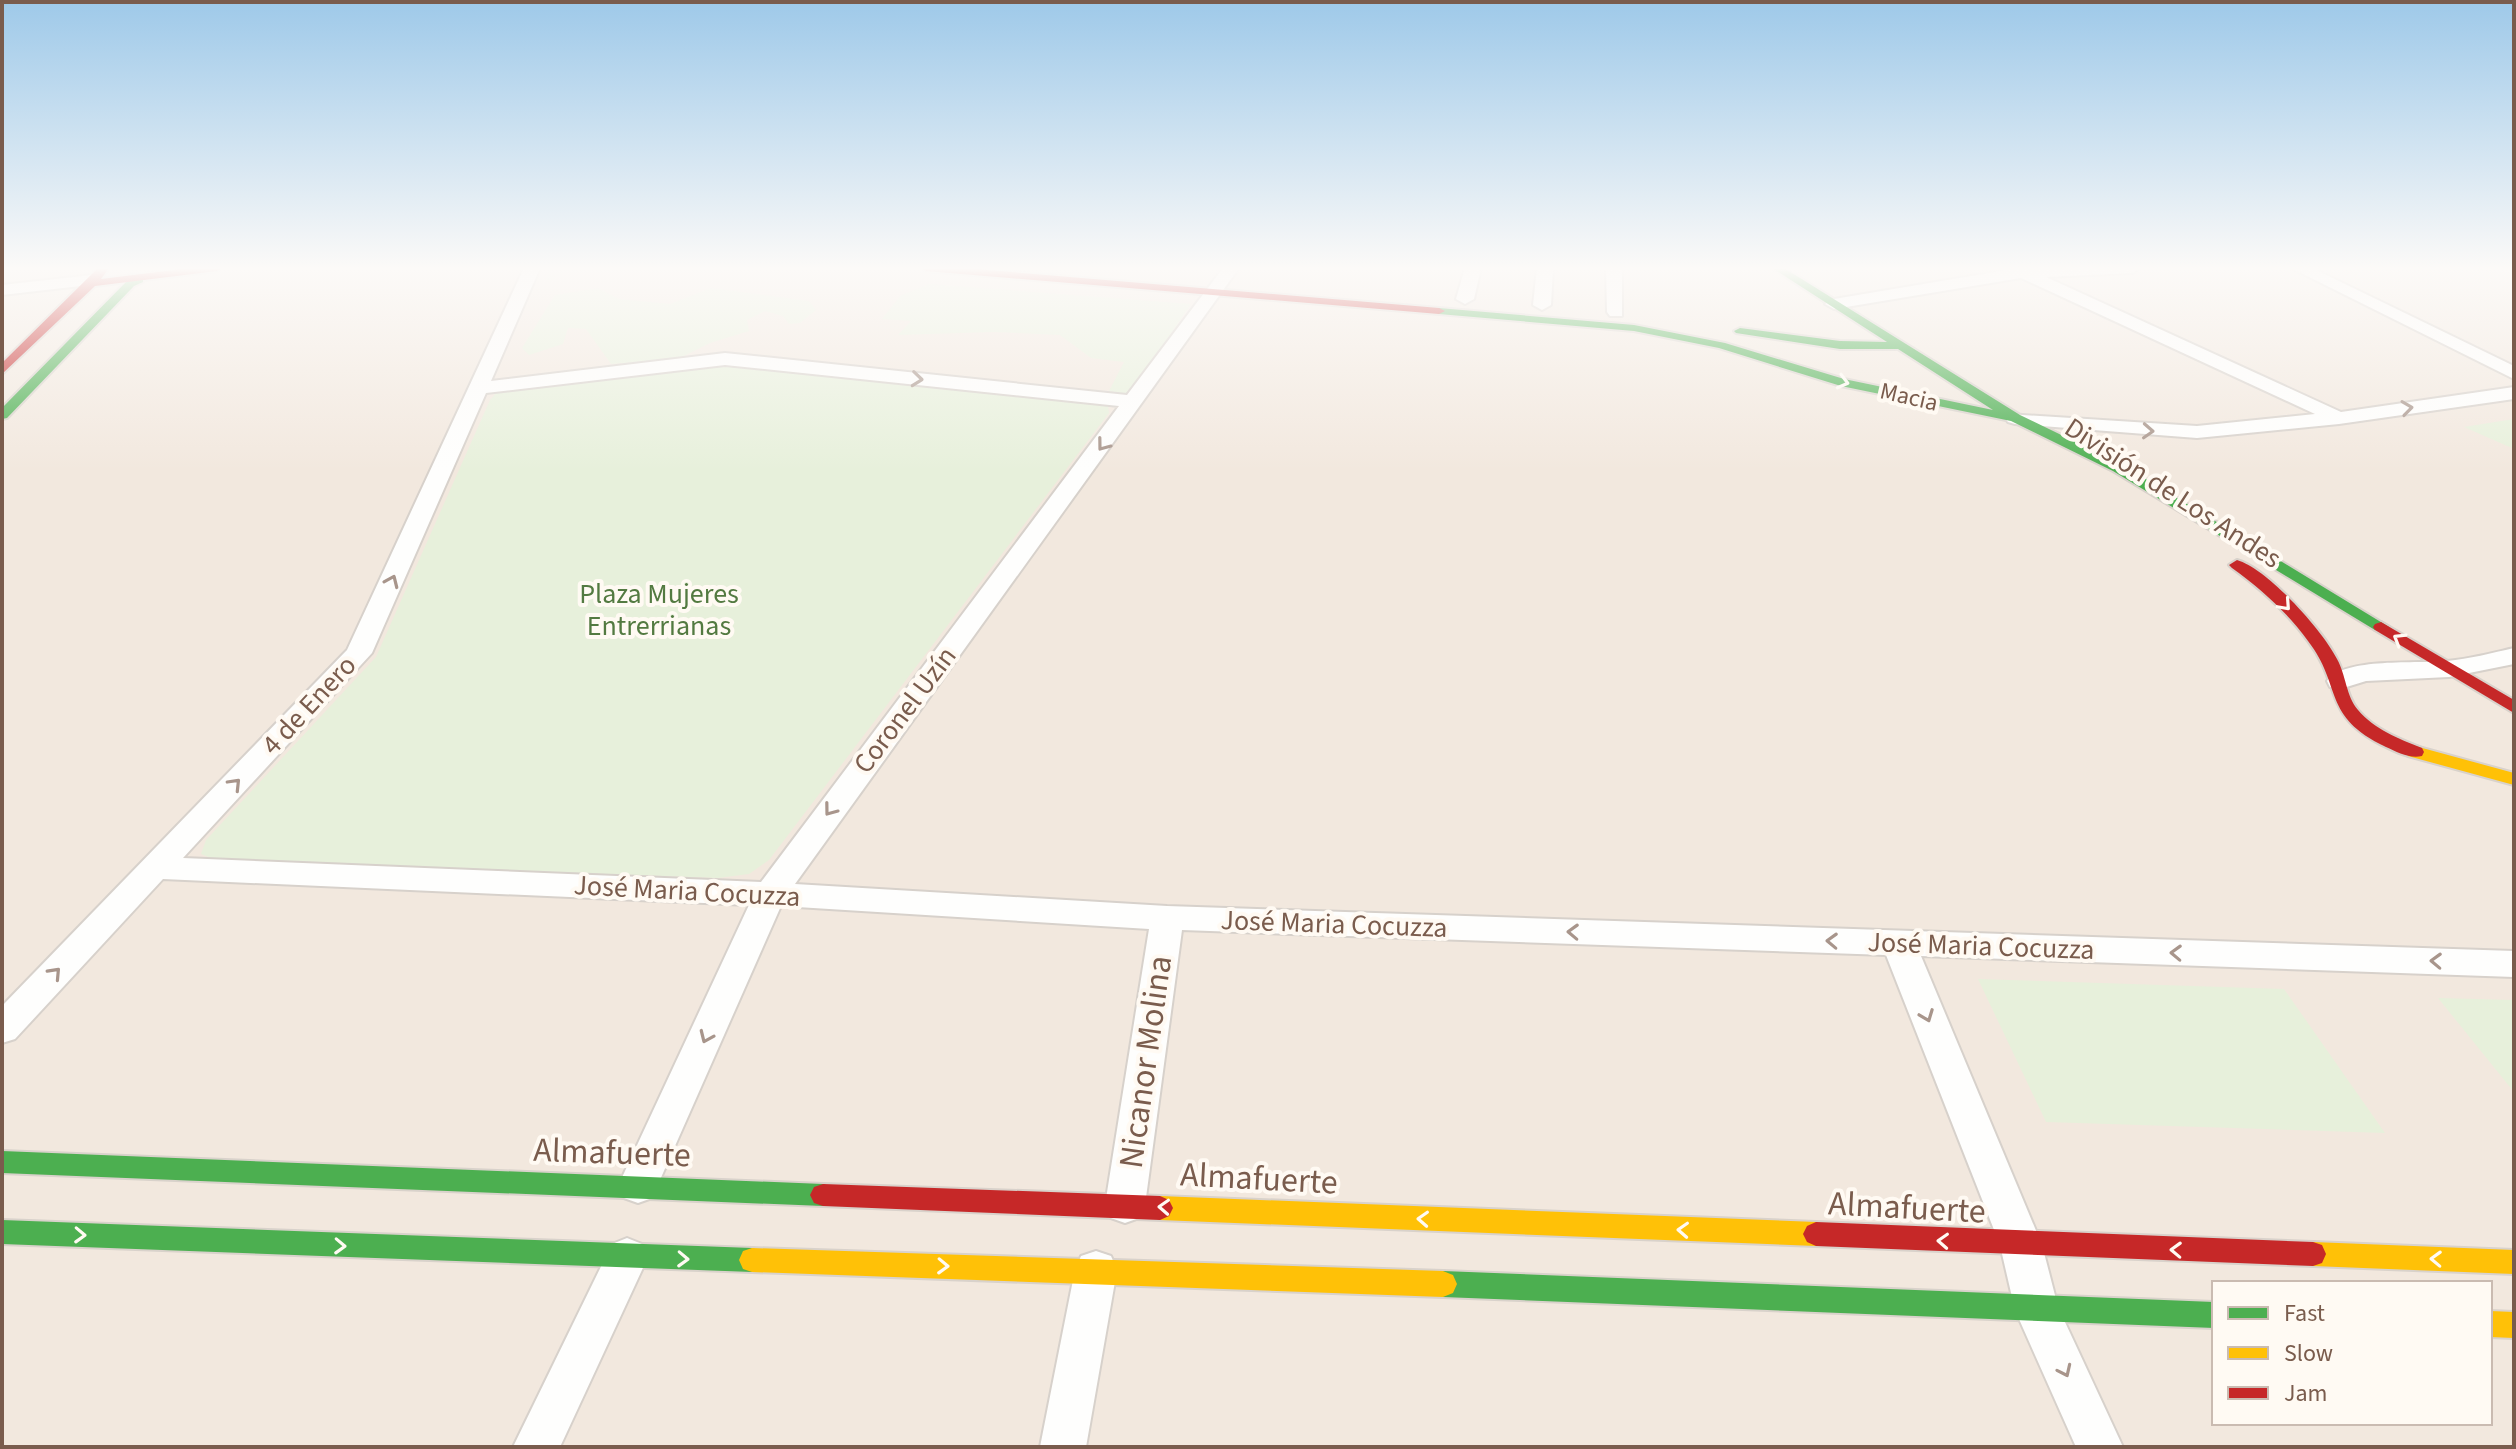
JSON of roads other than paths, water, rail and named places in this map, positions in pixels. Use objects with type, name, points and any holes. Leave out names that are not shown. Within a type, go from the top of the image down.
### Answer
[{"type":"street","points":[[2,370],[37,336]]},
{"type":"street","points":[[2,415],[80,336]]},
{"type":"street","name":"4 de Enero","points":[[2,1029],[359,653],[502,336]]},
{"type":"street","name":"Coronel Uzín","points":[[638,1186],[770,894],[1183,336]]},
{"type":"street","name":"Macia","points":[[1673,336],[1721,345],[1841,382],[1954,408],[2015,418],[2197,432],[2339,418],[2514,393]]},
{"type":"street","name":"Macia","points":[[1776,336],[1840,345],[1900,346]]},
{"type":"street","name":"División de Los Andes","points":[[1884,336],[2015,418],[2118,468],[2514,708]]},
{"type":"street","points":[[2160,336],[2339,418]]},
{"type":"street","points":[[2437,336],[2514,373]]},
{"type":"street","points":[[1900,346],[1894,360],[1900,371],[1954,408]]},
{"type":"street","points":[[478,388],[725,359],[1135,402]]},
{"type":"street","name":"División de Los Andes","points":[[2015,418],[2055,450],[2112,487]]},
{"type":"street","name":"División de Los Andes","points":[[2215,551],[2271,589],[2334,665],[2346,706],[2379,733],[2438,761],[2508,773]]},
{"type":"street","points":[[2340,681],[2363,673],[2449,669],[2514,656]]},
{"type":"street","name":"José Maria Cocuzza","points":[[154,868],[770,894],[1167,918],[2514,964]]},
{"type":"street","name":"Nicanor Molina","points":[[1125,1205],[1167,918]]},
{"type":"street","points":[[1899,944],[2021,1245],[2037,1310],[2100,1447]]},
{"type":"street","name":"Almafuerte","points":[[2,1162],[1125,1205],[2021,1245],[2514,1262]]},
{"type":"street","points":[[2,1232],[627,1257],[1096,1270],[2212,1315]]},
{"type":"street","points":[[536,1447],[627,1257]]},
{"type":"street","points":[[1063,1447],[1096,1270]]},
{"type":"street","points":[[2492,1324],[2514,1325]]},
{"type":"park label","name":"Plaza Mujeres Entrerrianas","points":[[659,610]]}]
